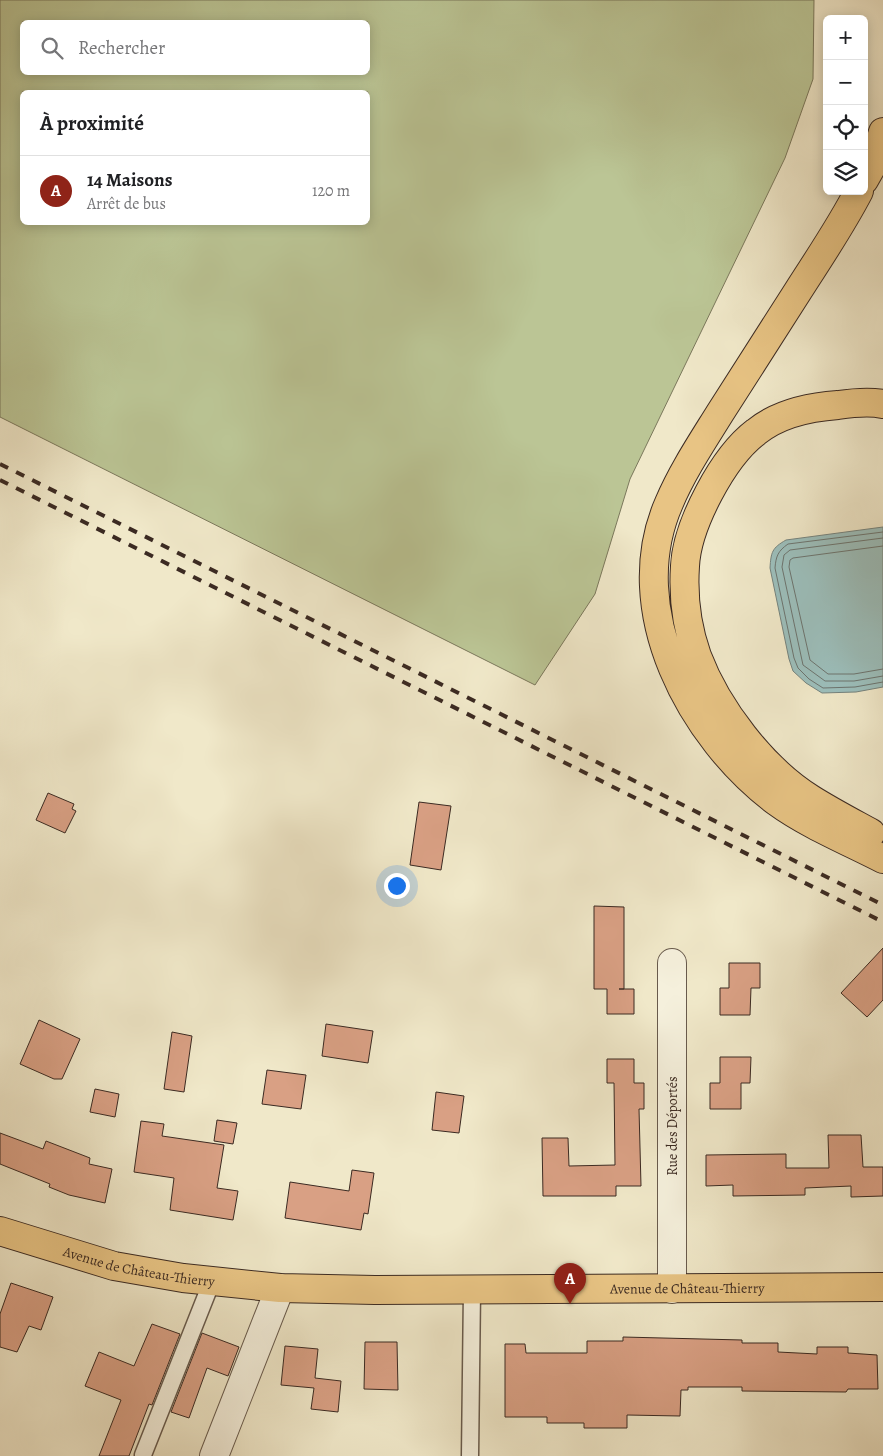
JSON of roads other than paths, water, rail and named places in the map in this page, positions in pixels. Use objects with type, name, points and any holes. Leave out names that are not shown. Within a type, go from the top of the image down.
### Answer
[{"type":"main road","points":[[868,173],[883,132]]},
{"type":"main road","points":[[856,195],[835,234],[744,374],[668,504],[662,523],[654,569],[655,595],[667,653],[680,684],[713,738],[731,760],[777,802],[798,815],[883,859]]},
{"type":"main road","points":[[883,404],[853,403],[824,406],[796,412],[775,420],[757,431],[727,463],[712,487],[690,538],[684,565],[685,598],[689,625],[697,656],[711,686],[748,742],[776,772],[810,798],[883,839]]},
{"type":"main road","name":"Avenue de Château-Thierry","points":[[0,1231],[114,1266],[183,1278],[280,1288],[472,1290],[883,1287]]},
{"type":"street","name":"Rue des Déportés","points":[[672,963],[672,1288]]},
{"type":"street","points":[[214,1456],[280,1288]]},
{"type":"lane","points":[[143,1456],[212,1281]]},
{"type":"lane","points":[[470,1456],[472,1290]]},
{"type":"water","points":[[883,527],[883,687],[856,692],[822,693],[806,683],[793,671],[770,568],[772,554],[775,548],[786,540]]},
{"type":"railway","points":[[0,464],[883,905]]},
{"type":"railway","points":[[0,480],[883,922]]},
{"type":"place","name":"14 Maisons","points":[[570,1304]]}]
